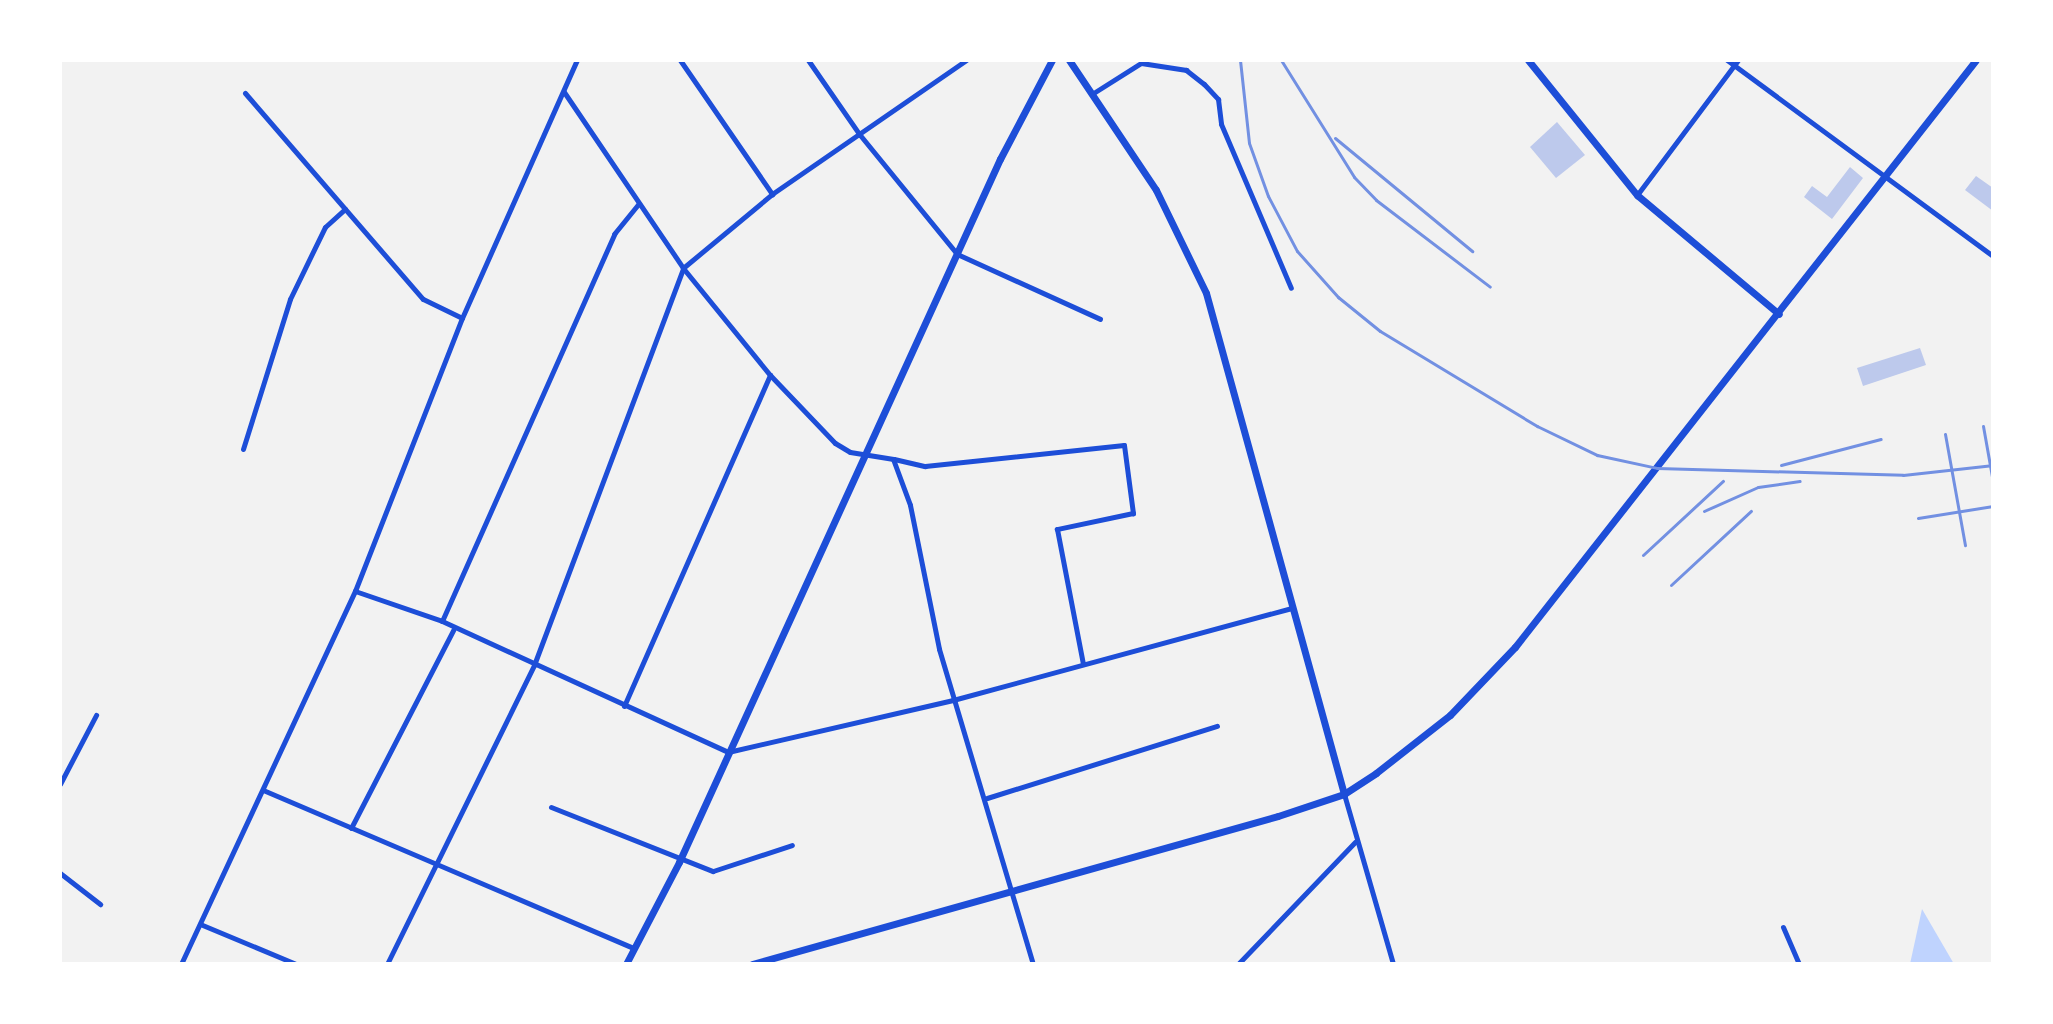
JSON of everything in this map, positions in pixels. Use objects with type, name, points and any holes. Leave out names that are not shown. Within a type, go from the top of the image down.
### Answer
[{"type":"street","points":[[181,964],[355,591],[462,318],[577,60]]},
{"type":"street","points":[[680,60],[772,194]]},
{"type":"street","points":[[808,60],[860,135],[957,254],[1100,319]]},
{"type":"street","points":[[387,964],[534,665],[683,268],[772,194],[966,60]]},
{"type":"street","points":[[626,964],[679,862],[957,254],[1052,60]]},
{"type":"street","points":[[1069,60],[1095,92],[1156,190],[1206,293],[1356,841],[1393,964]]},
{"type":"street","points":[[1528,60],[1637,195],[1779,314]]},
{"type":"street","points":[[1727,60],[1736,63],[1993,256]]},
{"type":"street","points":[[752,964],[1344,794],[1450,715],[1486,677],[1657,468],[1710,393],[1779,314],[1885,173],[1976,60]]},
{"type":"street","points":[[1095,92],[1141,63],[1186,70],[1204,84],[1218,99],[1221,124],[1291,288]]},
{"type":"street","points":[[1637,195],[1736,63]]},
{"type":"street","points":[[564,92],[683,268],[770,375],[835,443],[850,452],[867,451],[925,466],[1124,445],[1133,513],[1057,529],[1083,664]]},
{"type":"street","points":[[245,93],[423,299],[462,318]]},
{"type":"street","points":[[442,621],[614,234],[638,204]]},
{"type":"street","points":[[243,449],[290,299],[325,227],[345,209]]},
{"type":"street","points":[[624,706],[770,375]]},
{"type":"street","points":[[893,459],[910,505],[953,700],[987,798],[1033,964]]},
{"type":"street","points":[[355,591],[442,621],[454,630],[728,752],[953,700],[1292,608]]},
{"type":"street","points":[[351,828],[454,630]]},
{"type":"street","points":[[60,784],[96,715]]},
{"type":"street","points":[[987,798],[1217,726]]},
{"type":"street","points":[[263,790],[437,867],[635,949]]},
{"type":"street","points":[[551,807],[679,862],[713,871],[792,845]]},
{"type":"street","points":[[1238,964],[1356,841]]},
{"type":"street","points":[[60,873],[100,904]]},
{"type":"street","points":[[200,924],[296,964]]},
{"type":"street","points":[[1783,927],[1799,964]]},
{"type":"water","points":[[1922,909],[1954,964],[1910,964]]},
{"type":"building","points":[[1557,122],[1585,155],[1556,178],[1530,147]]},
{"type":"building","points":[[1850,167],[1863,178],[1832,219],[1804,197],[1812,186],[1827,197]]},
{"type":"building","points":[[1976,176],[1993,188],[1993,211],[1965,190]]},
{"type":"building","points":[[1920,348],[1926,365],[1863,386],[1857,368]]},
{"type":"railway","points":[[1240,60],[1249,143],[1268,196],[1297,251],[1338,297],[1380,331],[1537,426],[1597,455],[1657,468],[1903,475],[1993,465]]},
{"type":"railway","points":[[1281,60],[1354,177],[1376,200],[1490,287]]},
{"type":"railway","points":[[1335,138],[1472,251]]},
{"type":"railway","points":[[1983,426],[1993,482]]},
{"type":"railway","points":[[1945,434],[1965,545]]},
{"type":"railway","points":[[1781,465],[1881,439]]},
{"type":"railway","points":[[1643,555],[1723,481]]},
{"type":"railway","points":[[1704,511],[1758,487],[1800,481]]},
{"type":"railway","points":[[1918,518],[1993,506]]},
{"type":"railway","points":[[1671,585],[1751,511]]}]
